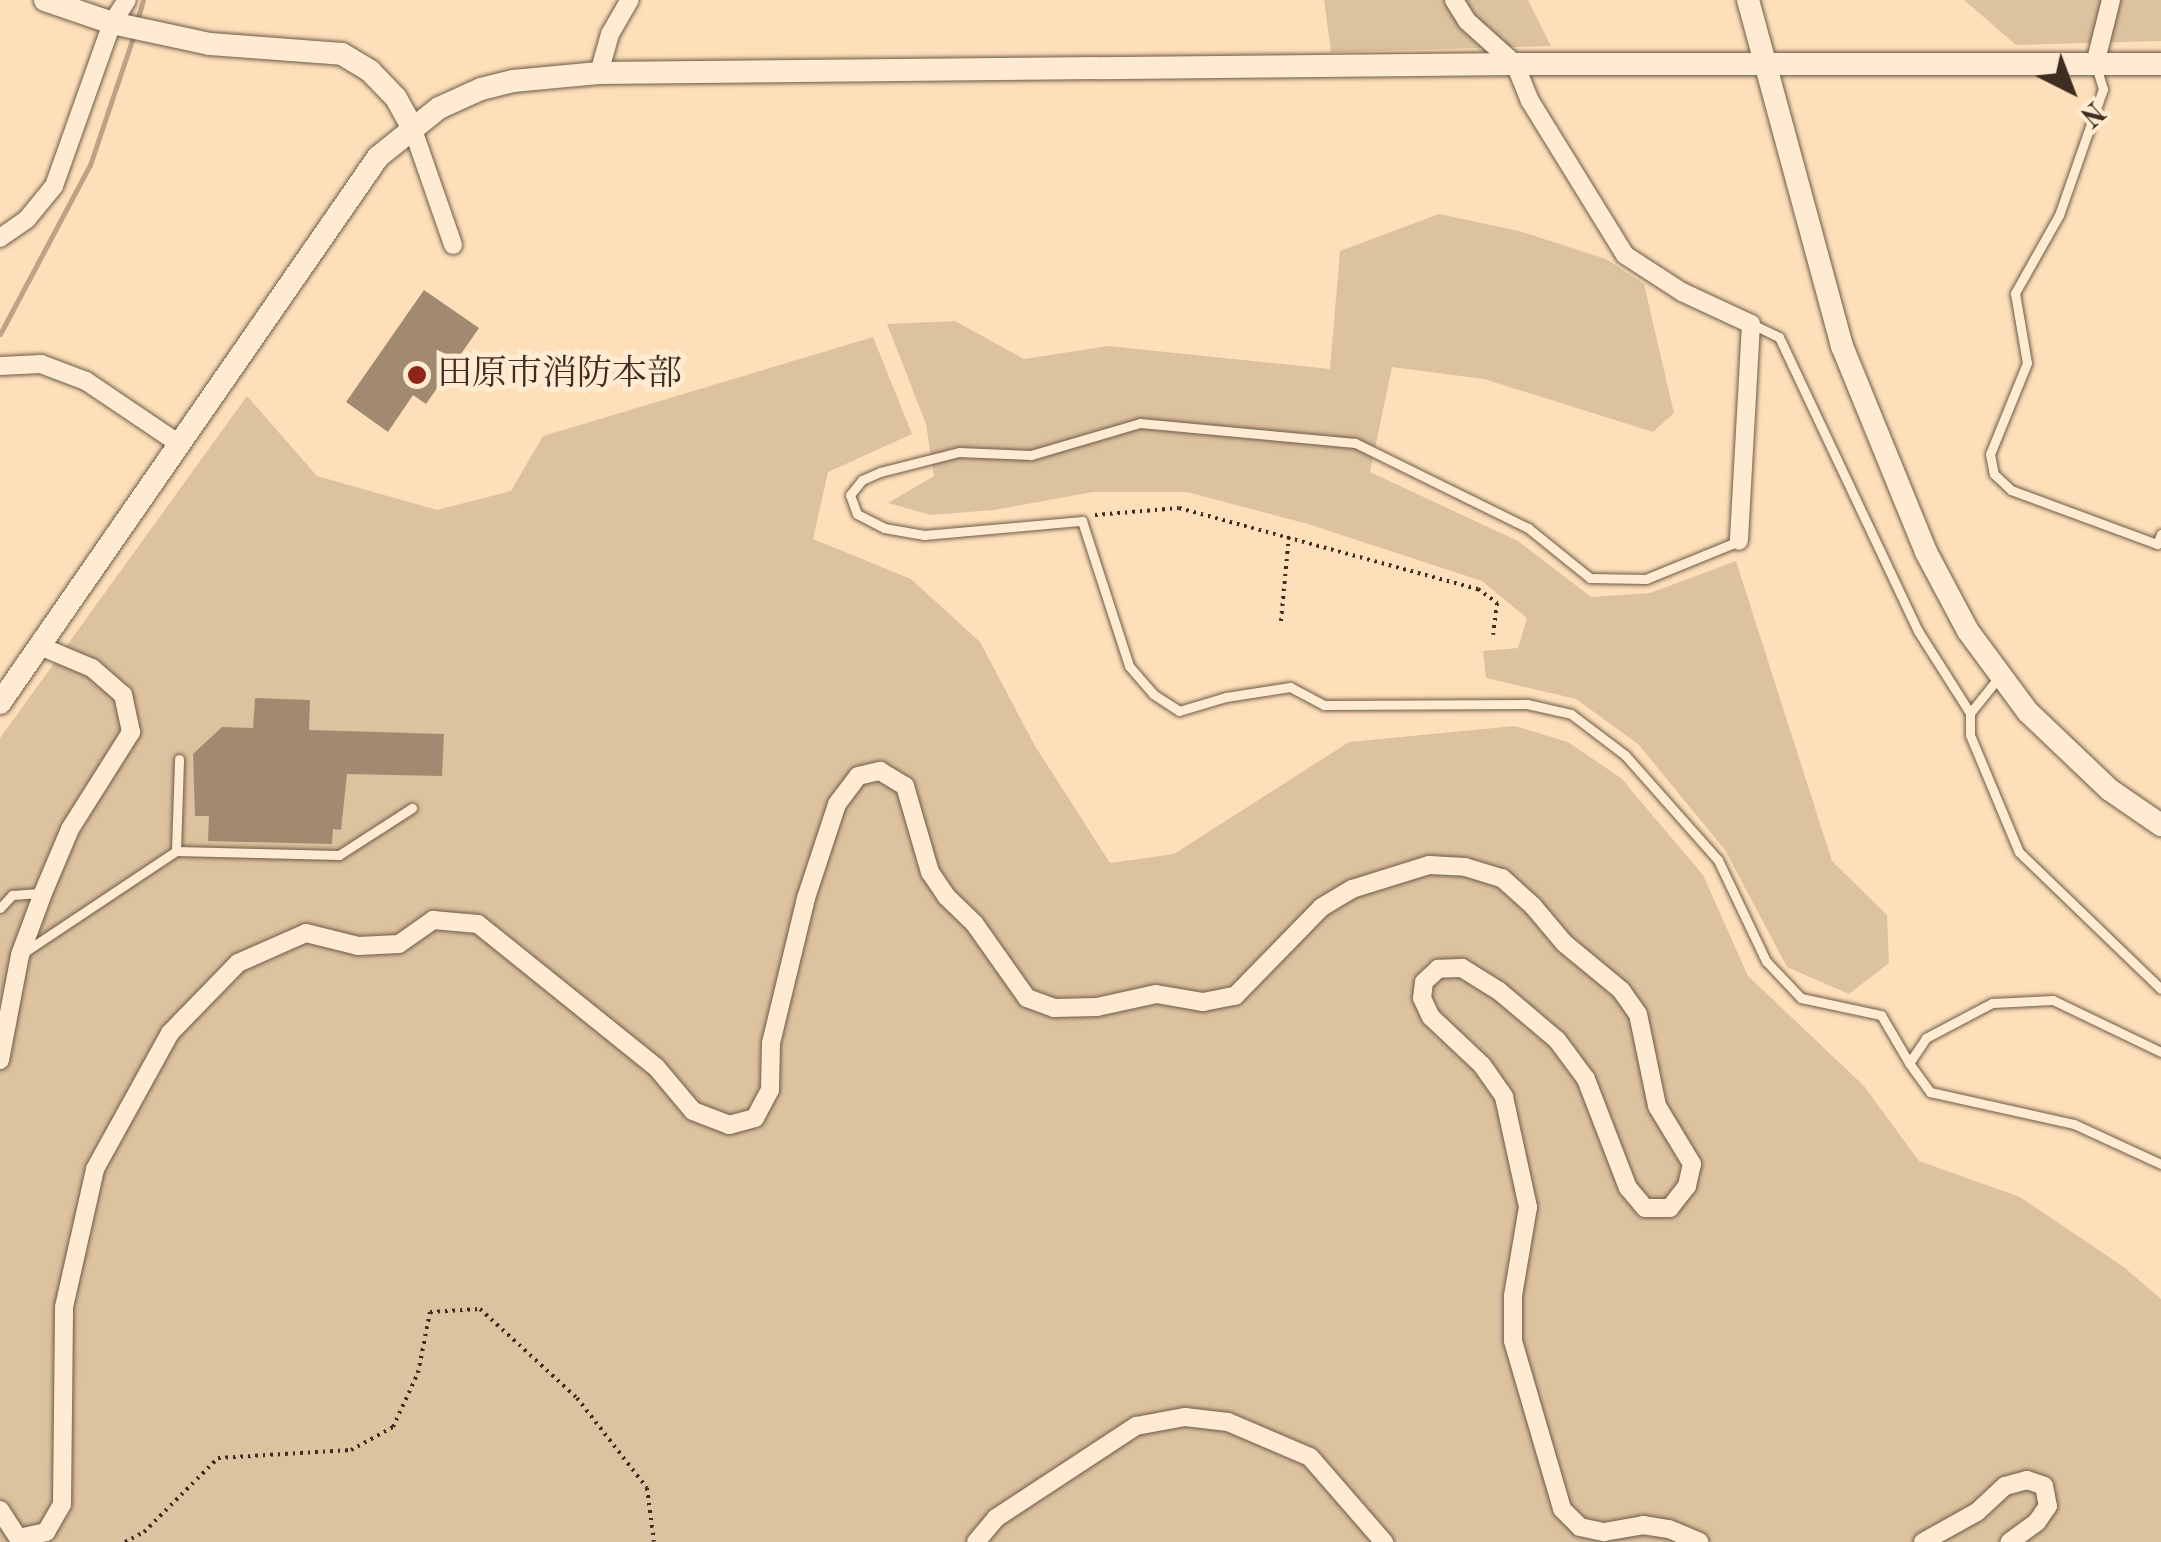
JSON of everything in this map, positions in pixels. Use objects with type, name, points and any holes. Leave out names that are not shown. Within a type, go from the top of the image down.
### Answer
[{"type":"street","points":[[46,0],[112,24],[210,44],[342,54],[383,84],[412,127],[453,245]]},
{"type":"street","points":[[0,238],[27,219],[54,186],[112,24],[127,0]]},
{"type":"street","points":[[599,73],[610,34],[630,0]]},
{"type":"street","points":[[1454,0],[1467,21],[1515,64],[1530,102],[1625,255],[1682,292],[1752,324],[1739,541]]},
{"type":"street","points":[[1748,0],[1856,382],[1926,552],[1968,631],[2028,712],[2110,790],[2161,826]]},
{"type":"street","points":[[2095,64],[2110,0]]},
{"type":"street","points":[[0,703],[378,157],[439,108],[481,89],[513,81],[599,73],[1515,64],[2161,64]]},
{"type":"street","points":[[0,366],[41,364],[86,381],[178,443]]},
{"type":"street","points":[[0,1060],[20,955],[42,893],[70,829],[131,732],[123,695],[92,668],[40,646]]},
{"type":"street","points":[[0,1510],[18,1538],[46,1532],[62,1504],[64,1307],[94,1169],[170,1032],[238,963],[306,933],[358,946],[398,944],[433,920],[478,924],[656,1067],[693,1110],[729,1125],[755,1118],[770,1090],[776,1024],[806,898],[837,804],[858,776],[880,771],[905,786],[930,872],[947,897],[974,923],[1027,998],[1054,1008],[1097,1007],[1156,994],[1203,1002],[1235,996],[1322,907],[1352,889],[1428,865],[1465,866],[1502,878],[1533,906],[1564,942],[1621,990],[1638,1014],[1657,1106],[1692,1164],[1687,1186],[1670,1208],[1645,1208],[1628,1188],[1586,1079],[1543,1028],[1499,990],[1462,968],[1438,969],[1424,982],[1422,998],[1431,1017],[1482,1064],[1504,1096],[1528,1207],[1513,1296],[1513,1341],[1562,1509],[1580,1527],[1604,1532],[1643,1525],[1670,1529],[1699,1542]]},
{"type":"street","points":[[976,1542],[996,1518],[1136,1426],[1186,1417],[1228,1422],[1310,1457],[1384,1542]]},
{"type":"street","points":[[1924,1542],[1976,1512],[2005,1486],[2027,1480],[2044,1486],[2048,1506],[2037,1522],[2009,1542]]},
{"type":"lane","points":[[2095,64],[2102,88],[2060,215],[2015,293],[2027,363],[1990,454],[1994,474],[2012,490],[2157,544],[2161,534]]},
{"type":"lane","points":[[1752,324],[1780,337],[1918,631],[1970,713],[1970,734],[2019,852],[2161,988]]},
{"type":"lane","points":[[1739,541],[1646,579],[1590,578],[1528,528],[1355,442],[1140,423],[1031,455],[959,452],[880,472],[862,480],[850,496],[858,514],[884,528],[924,536],[1082,522],[1130,666],[1154,694],[1179,711],[1226,697],[1290,687],[1324,705],[1528,704],[1571,714],[1625,755],[1718,860],[1766,962],[1801,998],[1881,1015],[1930,1092],[2074,1124],[2161,1164]]},
{"type":"lane","points":[[1970,713],[2001,675]]},
{"type":"lane","points":[[176,852],[180,759]]},
{"type":"lane","points":[[20,955],[176,852],[339,856],[412,808]]},
{"type":"lane","points":[[0,908],[12,895],[42,893]]},
{"type":"lane","points":[[1908,1063],[1926,1038],[1992,1003],[2053,1000],[2161,1052]]},
{"type":"path","points":[[1082,522],[1099,513],[1179,508],[1289,534],[1478,589],[1497,604],[1493,635]]},
{"type":"path","points":[[1281,622],[1289,534]]},
{"type":"path","points":[[125,1542],[144,1532],[218,1458],[351,1450],[393,1427],[418,1373],[430,1312],[480,1309],[577,1398],[647,1488],[654,1542]]},
{"type":"shaded area","points":[[1324,0],[1528,0],[1551,46],[1331,52]]},
{"type":"shaded area","points":[[1964,0],[2161,0],[2161,41],[2016,45]]},
{"type":"shaded area","points":[[1439,214],[1519,231],[1606,259],[1644,284],[1674,413],[1653,432],[1484,379],[1392,367],[1370,472],[1518,541],[1591,597],[1650,593],[1736,561],[1832,861],[1887,915],[1889,963],[1849,994],[1787,967],[1725,850],[1638,744],[1576,699],[1486,678],[1483,651],[1518,648],[1527,618],[1482,581],[1308,524],[1187,492],[1093,492],[994,510],[931,515],[888,503],[934,476],[926,424],[887,324],[955,321],[1024,359],[1108,346],[1330,369],[1340,251]]},
{"type":"shaded area","points":[[873,337],[912,434],[828,472],[813,539],[911,579],[980,642],[1035,746],[1110,863],[1174,854],[1349,742],[1515,726],[1568,742],[1621,778],[1703,875],[1748,976],[1864,1086],[1919,1161],[2020,1197],[2125,1268],[2161,1299],[2161,1542],[0,1542],[0,738],[247,396],[317,476],[437,510],[511,491],[543,436]]},
{"type":"building","points":[[424,290],[479,328],[426,404],[413,395],[388,432],[346,402]]},
{"type":"building","points":[[255,698],[310,700],[309,730],[444,734],[442,776],[347,774],[341,830],[333,829],[332,844],[208,841],[209,816],[195,816],[193,754],[222,727],[253,728]]},
{"type":"waterway","points":[[137,21],[143,0]]},
{"type":"waterway","points":[[0,334],[90,165],[133,37]]},
{"type":"place","name":"田原市消防本部","points":[[417,375]]}]
